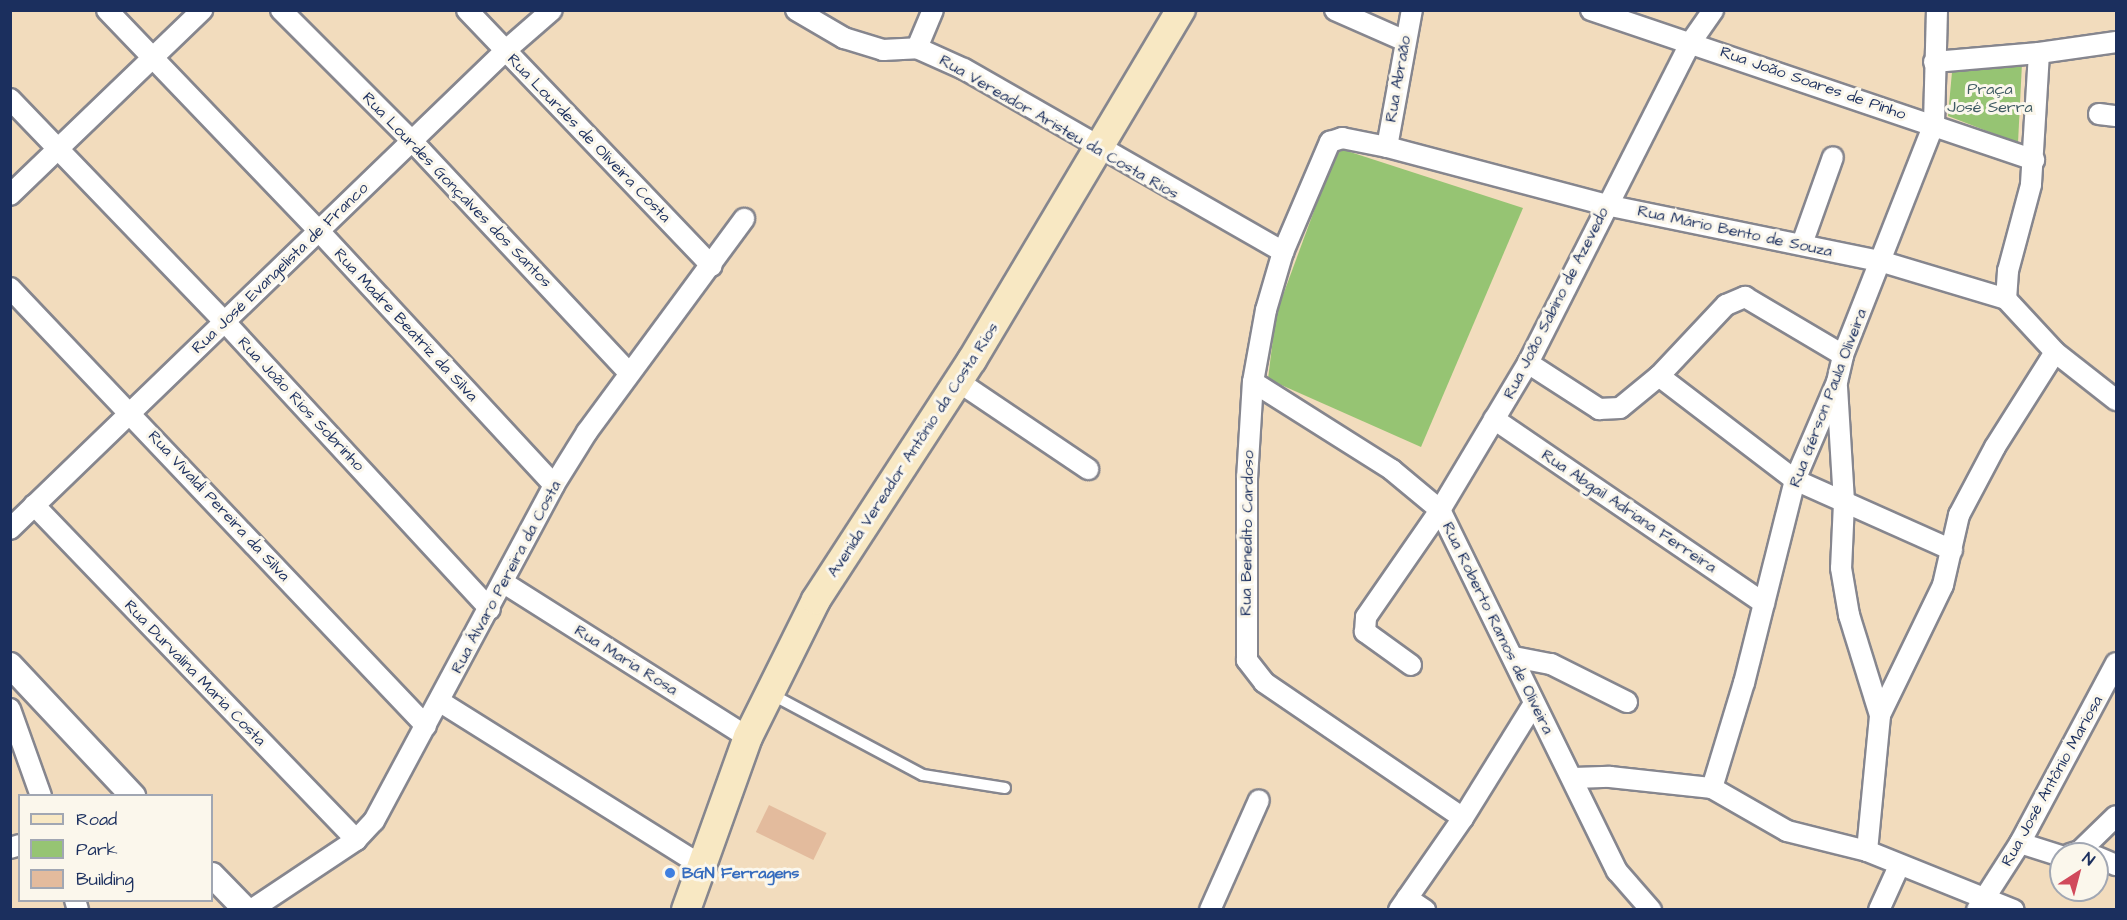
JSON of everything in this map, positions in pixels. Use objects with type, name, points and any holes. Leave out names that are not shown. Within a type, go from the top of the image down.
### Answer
[{"type":"main road","name":"Avenida Vereador Antônio da Costa Rios","points":[[686,909],[704,867],[748,737],[768,692],[816,600],[959,382],[1102,149],[1181,10]]},
{"type":"street","name":"Rua Madre Beatriz da Silva","points":[[107,10],[318,230],[554,485]]},
{"type":"street","points":[[10,195],[60,150],[202,10]]},
{"type":"street","name":"Rua Lourdes Gonçalves dos Santos","points":[[281,10],[413,142],[629,373]]},
{"type":"street","name":"Rua Lourdes de Oliveira Costa","points":[[467,10],[712,266]]},
{"type":"street","name":"Rua José Evangelista de Franco","points":[[10,529],[318,230],[413,142],[505,51],[552,10]]},
{"type":"street","name":"Rua Vereador Aristeu da Costa Rios","points":[[796,10],[844,38],[884,50],[917,48],[964,69],[1283,252]]},
{"type":"street","points":[[917,48],[933,10]]},
{"type":"street","points":[[1335,10],[1404,39]]},
{"type":"street","name":"Rua Abraão","points":[[1387,147],[1404,39],[1412,10]]},
{"type":"street","name":"Rua João Soares de Pinho","points":[[1591,10],[1692,42],[2034,160]]},
{"type":"street","name":"Rua João Sabino de Azevedo","points":[[1411,665],[1378,644],[1363,625],[1440,510],[1528,363],[1606,205],[1692,42],[1713,10]]},
{"type":"street","name":"Rua Gérson Paula Oliveira","points":[[1712,788],[1764,603],[1795,480],[1837,382],[1844,355],[1934,124],[1936,10]]},
{"type":"street","points":[[1934,62],[2039,53],[2116,42]]},
{"type":"street","points":[[2039,53],[2031,185],[2008,271],[2006,299],[2055,352],[2116,400]]},
{"type":"street","name":"Rua João Rios Sobrinho","points":[[10,99],[224,321],[490,609]]},
{"type":"street","name":"Rua Mário Bento de Souza","points":[[1326,148],[1330,142],[1342,138],[1387,147],[1606,205],[1882,262],[2006,299]]},
{"type":"street","name":"Rua Benedito Cardoso","points":[[1326,148],[1283,252],[1266,310],[1253,382],[1247,479],[1247,660],[1264,682],[1464,818]]},
{"type":"street","points":[[1802,244],[1833,157]]},
{"type":"street","name":"Rua Álvaro Pereira da Costa","points":[[248,909],[356,840],[388,801],[554,485],[629,373],[712,266],[744,219]]},
{"type":"street","name":"Rua Vivaldi Pereira da Silva","points":[[10,288],[131,412],[426,726]]},
{"type":"street","points":[[1528,363],[1599,408],[1609,411],[1620,408],[1659,376],[1726,305],[1745,297],[1844,355]]},
{"type":"street","points":[[1880,715],[1916,648],[1943,585],[1959,515],[1995,447],[2055,352]]},
{"type":"street","points":[[1659,376],[1795,480],[1952,549]]},
{"type":"street","points":[[959,382],[1088,469]]},
{"type":"street","name":"Rua Roberto Ramos de Oliveira","points":[[1253,382],[1392,470],[1440,510],[1514,657],[1533,705],[1574,778],[1617,871],[1651,909]]},
{"type":"street","points":[[1837,382],[1844,503],[1841,568],[1845,592],[1880,715],[1868,851]]},
{"type":"street","name":"Rua Abgail Adriana Ferreira","points":[[1494,419],[1764,603]]},
{"type":"street","name":"Rua Durvalina Maria Costa","points":[[34,505],[356,840]]},
{"type":"street","name":"Rua Maria Rosa","points":[[504,583],[748,737]]},
{"type":"street","points":[[1514,657],[1551,664],[1628,702]]},
{"type":"street","name":"Rua José Antônio Mariosa","points":[[1981,904],[2020,843],[2116,663]]},
{"type":"street","points":[[10,665],[132,794]]},
{"type":"street","points":[[35,693],[10,709],[41,794]]},
{"type":"street","points":[[439,701],[704,867]]},
{"type":"street","points":[[1425,909],[1403,904],[1464,818],[1533,705]]},
{"type":"street","points":[[1574,778],[1610,777],[1712,788],[1787,831],[1868,851],[1981,904],[2014,909]]},
{"type":"street","points":[[1210,909],[1259,800]]},
{"type":"street","points":[[2094,842],[2116,816]]},
{"type":"street","points":[[2020,843],[2049,852]]},
{"type":"street","points":[[1879,909],[1899,866]]},
{"type":"street","points":[[213,876],[248,909]]},
{"type":"lane","points":[[768,692],[923,775],[1005,788]]},
{"type":"green space","name":"Praça José Serra","points":[[2022,63],[2018,143],[1948,116],[1952,72]]},
{"type":"green space","points":[[1344,150],[1523,208],[1421,447],[1268,379],[1276,314],[1335,154]]},
{"type":"building","points":[[769,805],[827,833],[813,860],[756,832]]},
{"type":"place","name":"BGN Ferragens","points":[[670,873]]}]
